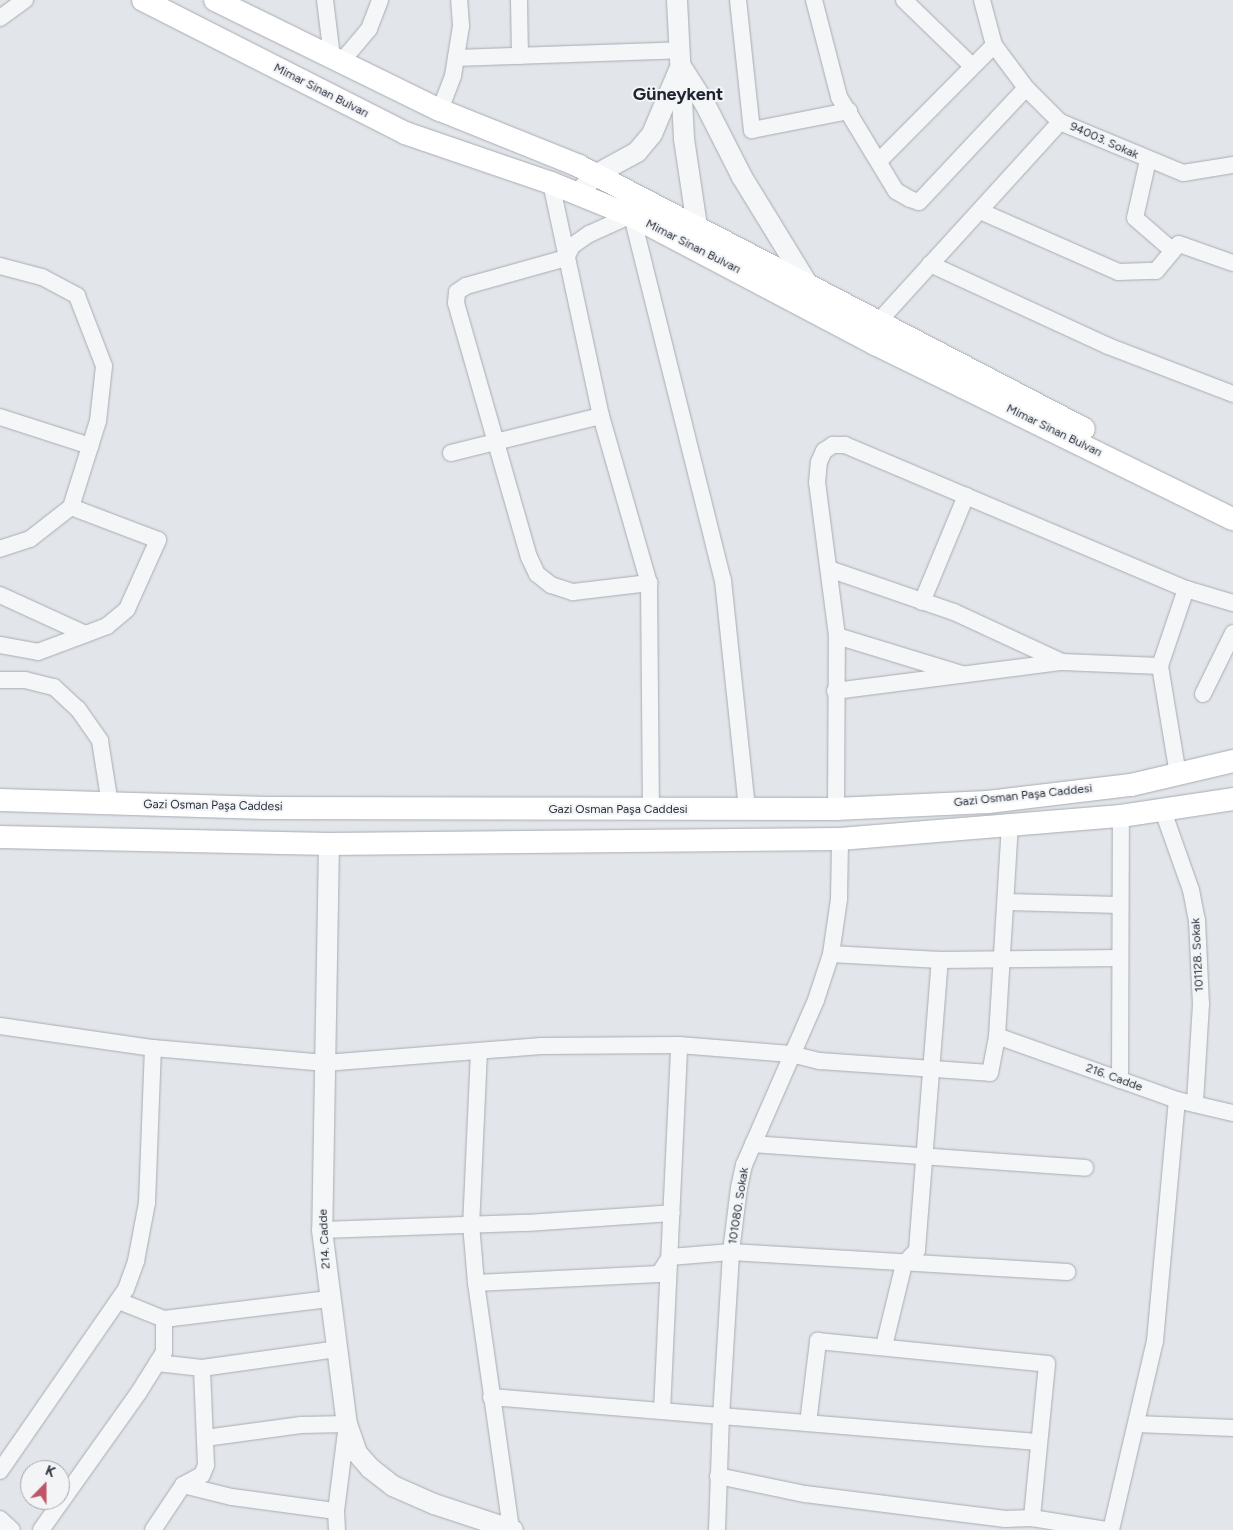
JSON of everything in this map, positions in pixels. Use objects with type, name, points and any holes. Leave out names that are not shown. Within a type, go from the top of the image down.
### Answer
[{"type":"main road","name":"Mimar Sinan Bulvarı","points":[[143,0],[405,133],[552,183],[632,216],[875,344],[1233,519]]},
{"type":"main road","name":"Mimar Sinan Bulvarı","points":[[215,0],[440,110],[596,175],[1233,503]]},
{"type":"main road","name":"Gazi Osman Paşa Caddesi","points":[[0,800],[110,804],[651,810],[836,809],[988,802],[1131,785],[1233,761]]},
{"type":"main road","points":[[0,837],[329,844],[840,839],[1121,816],[1164,811],[1233,798]]},
{"type":"street","points":[[0,18],[25,0]]},
{"type":"street","points":[[325,0],[337,59]]},
{"type":"street","points":[[337,59],[369,30],[380,0]]},
{"type":"street","points":[[440,110],[453,76],[461,26],[459,0]]},
{"type":"street","points":[[519,0],[520,56]]},
{"type":"street","points":[[677,0],[684,139],[696,226],[702,253]]},
{"type":"street","points":[[738,0],[752,130],[848,111]]},
{"type":"street","points":[[814,0],[839,96],[896,191],[919,202],[1026,88]]},
{"type":"street","points":[[904,0],[971,65]]},
{"type":"street","name":"94003. Sokak","points":[[981,2],[994,45],[1026,88],[1060,122],[1183,173],[1233,165]]},
{"type":"street","points":[[878,161],[971,65],[994,45]]},
{"type":"street","points":[[456,58],[520,56],[680,58]]},
{"type":"street","points":[[578,194],[596,175],[637,152],[652,134],[680,58]]},
{"type":"street","points":[[680,58],[742,177],[807,283]]},
{"type":"street","points":[[879,321],[1060,122]]},
{"type":"street","points":[[1148,160],[1135,218],[1173,251]]},
{"type":"street","points":[[552,183],[566,258],[601,416],[649,583],[651,810]]},
{"type":"street","points":[[649,583],[573,592],[551,585],[537,574],[528,557],[456,303],[457,292],[466,286],[566,258],[572,246],[589,234],[632,216],[652,204]]},
{"type":"street","points":[[980,212],[1118,272],[1156,271],[1179,244],[1233,263]]},
{"type":"street","points":[[632,216],[723,580],[747,809]]},
{"type":"street","points":[[930,264],[1108,346],[1233,394]]},
{"type":"street","points":[[0,266],[42,278],[77,296],[104,366],[98,421],[71,507],[30,539],[0,549]]},
{"type":"street","points":[[450,453],[601,416]]},
{"type":"street","points":[[0,417],[90,446]]},
{"type":"street","points":[[836,809],[835,691],[837,636],[817,483],[819,462],[824,451],[833,446],[845,445],[1186,589],[1233,603]]},
{"type":"street","points":[[922,602],[966,496]]},
{"type":"street","points":[[0,645],[38,652],[107,626],[127,608],[158,540],[71,507]]},
{"type":"street","points":[[829,570],[954,612],[1062,662]]},
{"type":"street","points":[[1178,775],[1160,666],[1186,589]]},
{"type":"street","points":[[0,595],[85,634]]},
{"type":"street","points":[[1203,694],[1233,633]]},
{"type":"street","points":[[837,636],[967,675]]},
{"type":"street","points":[[835,691],[1062,662],[1160,666]]},
{"type":"street","points":[[0,680],[25,680],[54,687],[78,710],[100,741],[110,804]]},
{"type":"street","name":"101128. Sokak","points":[[1164,811],[1191,890],[1197,920],[1201,1004],[1195,1103]]},
{"type":"street","points":[[1120,1080],[1121,816]]},
{"type":"street","points":[[0,1026],[153,1048],[325,1064],[541,1046],[678,1045],[791,1054],[820,1061],[931,1067],[990,1073],[997,1036],[1010,825]]},
{"type":"street","name":"101080. Sokak","points":[[717,1530],[721,1417],[732,1252],[744,1165],[816,1000],[831,954],[839,899],[840,839]]},
{"type":"street","name":"214. Cadde","points":[[329,844],[322,1230],[329,1299],[347,1424],[357,1453],[370,1468],[393,1486],[434,1504],[511,1530]]},
{"type":"street","points":[[1006,902],[1120,904]]},
{"type":"street","points":[[831,954],[940,960],[1120,958]]},
{"type":"street","points":[[884,1346],[904,1264],[917,1250],[940,960]]},
{"type":"street","name":"216. Cadde","points":[[997,1036],[1177,1100],[1233,1113]]},
{"type":"street","points":[[662,1411],[678,1045]]},
{"type":"street","points":[[0,1471],[119,1301],[136,1261],[147,1202],[153,1048]]},
{"type":"street","points":[[479,1051],[471,1224],[476,1283],[511,1530]]},
{"type":"street","points":[[1111,1530],[1155,1341],[1177,1100]]},
{"type":"street","points":[[753,1144],[1085,1168]]},
{"type":"street","points":[[322,1230],[672,1213]]},
{"type":"street","points":[[670,1257],[732,1252],[904,1264],[1067,1272]]},
{"type":"street","points":[[476,1283],[659,1274],[670,1257]]},
{"type":"street","points":[[119,1301],[164,1319],[329,1299]]},
{"type":"street","points":[[41,1530],[164,1352],[164,1319]]},
{"type":"street","points":[[808,1423],[818,1341],[884,1346],[1047,1364],[1037,1442],[1032,1518]]},
{"type":"street","points":[[157,1363],[202,1368],[337,1350]]},
{"type":"street","points":[[153,1530],[183,1485],[202,1475],[206,1465],[202,1368]]},
{"type":"street","points":[[491,1397],[1037,1442]]},
{"type":"street","points":[[205,1438],[301,1425],[347,1424],[336,1511],[337,1530]]},
{"type":"street","points":[[1137,1424],[1233,1428]]},
{"type":"street","points":[[718,1476],[805,1494],[1005,1524],[1032,1518],[1106,1530]]},
{"type":"street","points":[[183,1485],[232,1497],[336,1511]]},
{"type":"street","points":[[0,1519],[12,1530]]},
{"type":"district","name":"Güneykent","points":[[678,94]]}]
